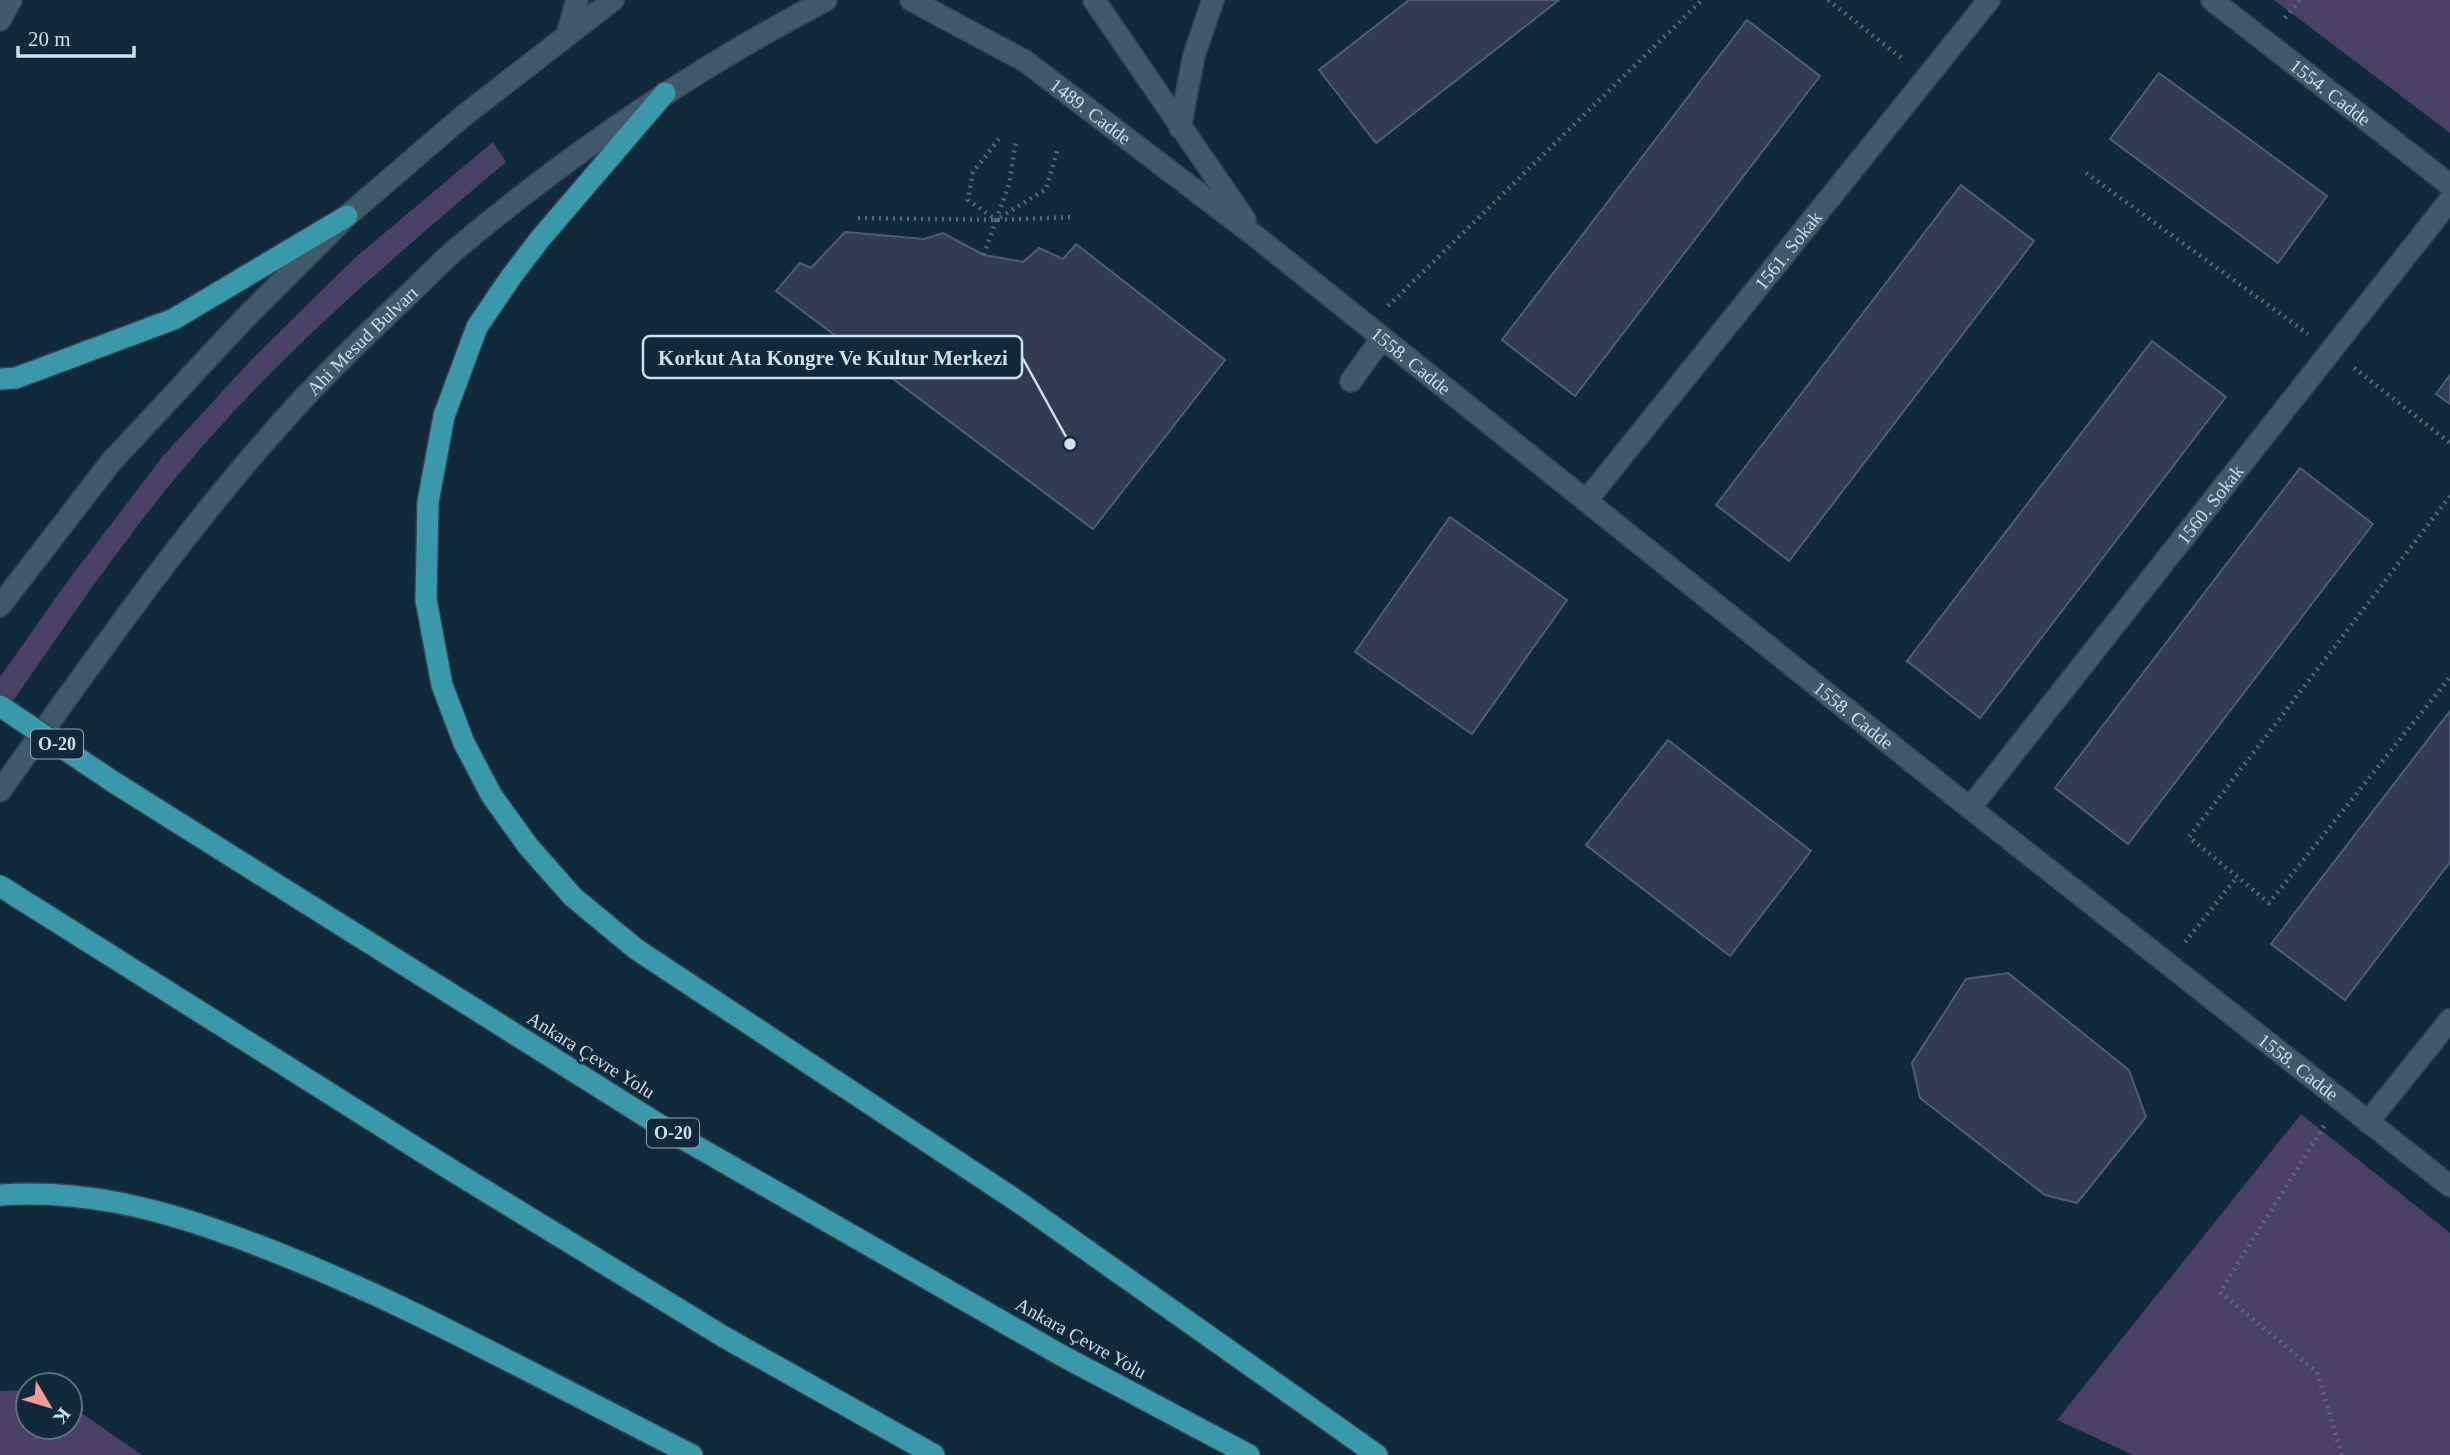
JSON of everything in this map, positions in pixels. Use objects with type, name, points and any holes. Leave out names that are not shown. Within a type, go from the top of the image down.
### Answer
[{"type":"highway","points":[[665,93],[511,276],[477,327],[444,416],[428,502],[426,600],[442,684],[464,743],[492,796],[528,846],[573,897],[636,949],[1020,1203],[1377,1455]]},
{"type":"highway","points":[[0,379],[16,378],[174,319],[347,216]]},
{"type":"highway","name":"Ankara Çevre Yolu","points":[[0,706],[115,783],[666,1129],[1059,1354],[1249,1455]]},
{"type":"highway","points":[[0,886],[440,1163],[712,1330],[934,1455]]},
{"type":"highway","points":[[0,1195],[35,1192],[99,1198],[192,1220],[279,1252],[383,1297],[692,1455]]},
{"type":"street","points":[[0,20],[11,0]]},
{"type":"street","points":[[567,35],[577,0]]},
{"type":"street","points":[[0,606],[60,525],[129,442],[245,318],[347,216],[462,117],[613,0]]},
{"type":"street","name":"Ahi Mesud Bulvarı","points":[[0,791],[176,553],[301,401],[454,251],[554,171],[665,93],[724,55],[826,0]]},
{"type":"street","name":"1489. Cadde","points":[[911,0],[1025,61],[1259,239]]},
{"type":"street","points":[[1094,0],[1259,239]]},
{"type":"street","points":[[1180,128],[1194,55],[1213,0]]},
{"type":"street","name":"1561. Sokak","points":[[1586,501],[1989,0]]},
{"type":"street","name":"1554. Cadde","points":[[2212,0],[2450,185]]},
{"type":"street","name":"1560. Sokak","points":[[1970,808],[2450,200]]},
{"type":"street","name":"1558. Cadde","points":[[1259,239],[1970,808],[2450,1186]]},
{"type":"street","points":[[1351,381],[1375,332]]},
{"type":"street","points":[[2368,1122],[2450,1020]]},
{"type":"path","points":[[1375,332],[1702,0]]},
{"type":"path","points":[[1832,1],[1926,78]]},
{"type":"path","points":[[996,220],[968,200],[973,172],[999,139]]},
{"type":"path","points":[[984,255],[1009,185],[1016,141]]},
{"type":"path","points":[[996,220],[1046,189],[1058,148]]},
{"type":"path","points":[[2086,173],[2331,351],[2450,443]]},
{"type":"path","points":[[858,218],[996,220],[1075,217]]},
{"type":"path","points":[[2450,496],[2189,837],[2269,903],[2450,677]]},
{"type":"path","points":[[2167,964],[2237,877]]},
{"type":"path","points":[[2340,1100],[2220,1292],[2318,1371],[2342,1455]]},
{"type":"shaded area","points":[[2274,0],[2450,0],[2450,133]]},
{"type":"shaded area","points":[[493,142],[506,162],[298,346],[220,426],[184,468],[112,560],[0,720],[0,677],[67,582],[163,456],[254,357],[357,256]]},
{"type":"shaded area","points":[[2301,1114],[2450,1233],[2450,1455],[2133,1455],[2057,1420]]},
{"type":"shaded area","points":[[14,1390],[14,1441],[84,1441],[84,1415],[142,1455],[0,1455],[0,1391]]},
{"type":"building","points":[[1409,0],[1559,0],[1376,143],[1319,70]]},
{"type":"building","points":[[1747,20],[1820,76],[1575,396],[1502,340]]},
{"type":"building","points":[[2159,73],[2327,196],[2278,263],[2110,139]]},
{"type":"building","points":[[1961,185],[2034,241],[1789,561],[1716,505]]},
{"type":"building","points":[[845,232],[924,239],[943,233],[984,255],[1023,262],[1039,248],[1063,259],[1076,244],[1225,360],[1093,529],[776,291],[800,263],[811,268]]},
{"type":"building","points":[[2152,341],[2226,397],[1980,718],[1907,661]]},
{"type":"building","points":[[2450,375],[2450,404],[2436,394]]},
{"type":"building","points":[[2300,468],[2373,524],[2128,844],[2055,788]]},
{"type":"building","points":[[1450,517],[1567,600],[1472,734],[1355,652]]},
{"type":"building","points":[[2450,711],[2450,862],[2345,1000],[2271,944]]},
{"type":"building","points":[[1668,740],[1811,851],[1730,956],[1586,845]]},
{"type":"building","points":[[2008,973],[2129,1070],[2146,1117],[2077,1203],[2045,1195],[1920,1098],[1912,1063],[1966,979]]},
{"type":"place","name":"Korkut Ata Kongre Ve Kultur Merkezi","points":[[1070,444]]}]
